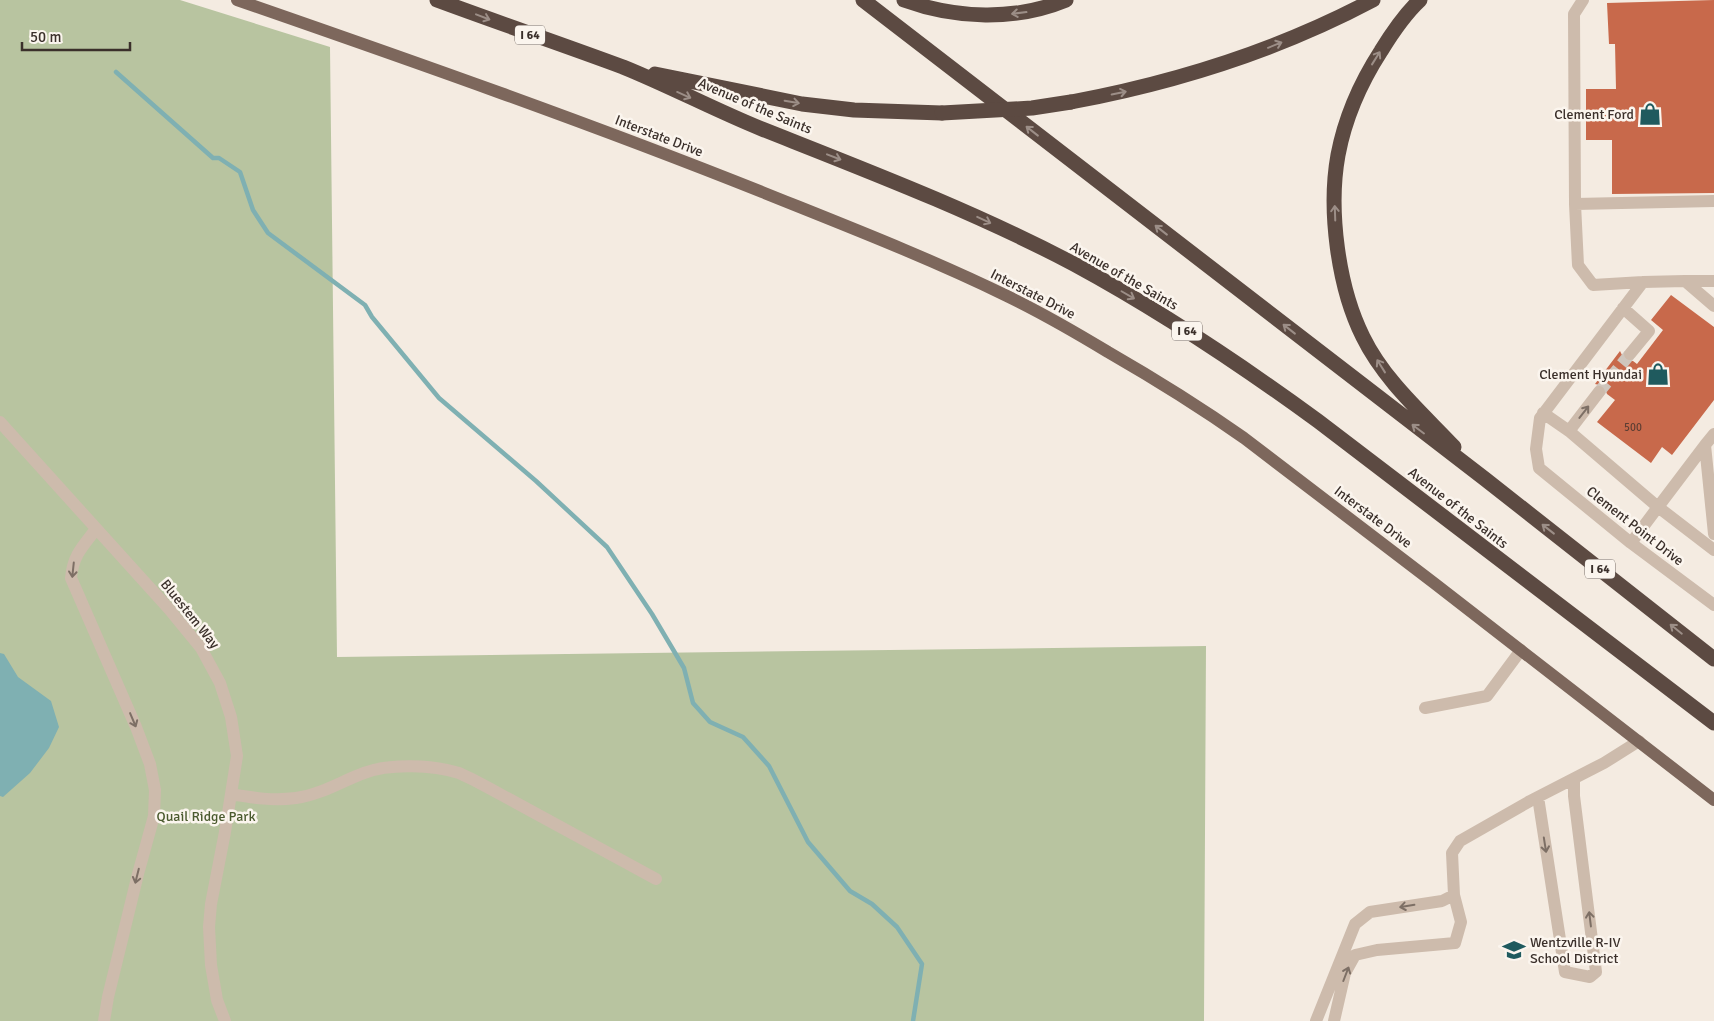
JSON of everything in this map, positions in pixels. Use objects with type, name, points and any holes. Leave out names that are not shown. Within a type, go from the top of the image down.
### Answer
[{"type":"highway","name":"Avenue of the Saints","points":[[437,0],[624,68],[759,128],[884,176],[980,218],[1075,265],[1166,318],[1255,375],[1714,723]]},
{"type":"highway","name":"I 64","points":[[863,0],[1714,659]]},
{"type":"highway","points":[[904,0],[918,5],[976,16],[1028,12],[1053,6],[1066,0]]},
{"type":"highway","points":[[624,68],[754,96],[854,110],[942,113],[1032,108],[1072,102],[1164,82],[1223,64],[1273,46],[1322,25],[1372,0]]},
{"type":"highway","points":[[1420,0],[1391,34],[1367,72],[1349,115],[1338,156],[1335,196],[1336,241],[1347,297],[1363,337],[1388,377],[1484,479]]},
{"type":"main road","name":"Interstate Drive","points":[[237,0],[647,147],[902,248],[1038,312],[1118,357],[1217,419],[1289,471],[1639,740],[1714,800]]},
{"type":"street","points":[[1583,0],[1574,14],[1575,204],[1578,265],[1593,285],[1714,281]]},
{"type":"street","points":[[1575,204],[1714,201]]},
{"type":"street","points":[[1685,281],[1714,306]]},
{"type":"street","points":[[1643,282],[1544,413],[1569,431],[1658,507],[1714,550]]},
{"type":"street","points":[[1623,308],[1649,331],[1630,354]]},
{"type":"street","points":[[1569,431],[1599,392]]},
{"type":"street","name":"Clement Point Drive","points":[[1544,413],[1540,418],[1536,449],[1539,468],[1631,543],[1714,605]]},
{"type":"street","name":"Bluestem Way","points":[[0,422],[169,608],[201,648],[220,683],[231,717],[237,756],[226,832],[210,904],[209,927],[212,965],[217,1000],[225,1021]]},
{"type":"street","points":[[1631,543],[1714,434]]},
{"type":"street","points":[[1705,445],[1714,534]]},
{"type":"street","points":[[96,529],[82,547],[73,563],[72,578],[136,727],[150,764],[155,790],[154,816],[138,874],[108,997],[104,1021]]},
{"type":"street","points":[[1425,708],[1487,696],[1521,650]]},
{"type":"street","points":[[1334,1021],[1345,973],[1355,955],[1377,950],[1455,942],[1462,922],[1454,895],[1452,853],[1460,841],[1538,797],[1604,763],[1639,740]]},
{"type":"street","points":[[231,794],[265,800],[297,798],[326,789],[366,772],[397,766],[428,767],[459,773],[656,879]]},
{"type":"street","points":[[1538,797],[1564,972],[1590,977],[1596,972],[1574,796],[1574,779]]},
{"type":"street","points":[[1316,1021],[1355,924],[1370,912],[1442,901],[1454,895]]},
{"type":"green space","name":"Quail Ridge Park","points":[[0,0],[180,0],[330,47],[337,657],[1206,646],[1204,1021],[0,1021]]},
{"type":"water","points":[[0,653],[4,654],[18,677],[51,701],[59,727],[49,748],[30,773],[3,797],[0,796]]},
{"type":"building","name":"Clement Ford","points":[[1714,0],[1714,193],[1612,194],[1612,140],[1586,140],[1586,89],[1616,89],[1615,44],[1609,44],[1607,3]]},
{"type":"building","name":"Clement Hyundai","points":[[1671,295],[1714,327],[1714,400],[1672,455],[1662,447],[1651,463],[1597,422],[1615,400],[1607,394],[1604,386],[1595,384],[1620,351],[1625,361],[1633,361],[1637,364],[1663,330],[1651,320]]},
{"type":"waterway","points":[[116,72],[213,158],[219,158],[240,172],[253,210],[268,233],[365,305],[372,317],[439,398],[536,481],[607,547],[652,614],[684,668],[693,703],[710,722],[743,737],[769,766],[808,842],[850,891],[872,904],[897,927],[922,964],[913,1021]]},
{"type":"tunnel","points":[[1599,392],[1630,354]]},
{"type":"place","name":"Clement Ford","points":[[1650,114]]},
{"type":"place","name":"Clement Hyundai","points":[[1658,374]]},
{"type":"place","name":"Wentzville R-IV School District","points":[[1514,950]]}]
